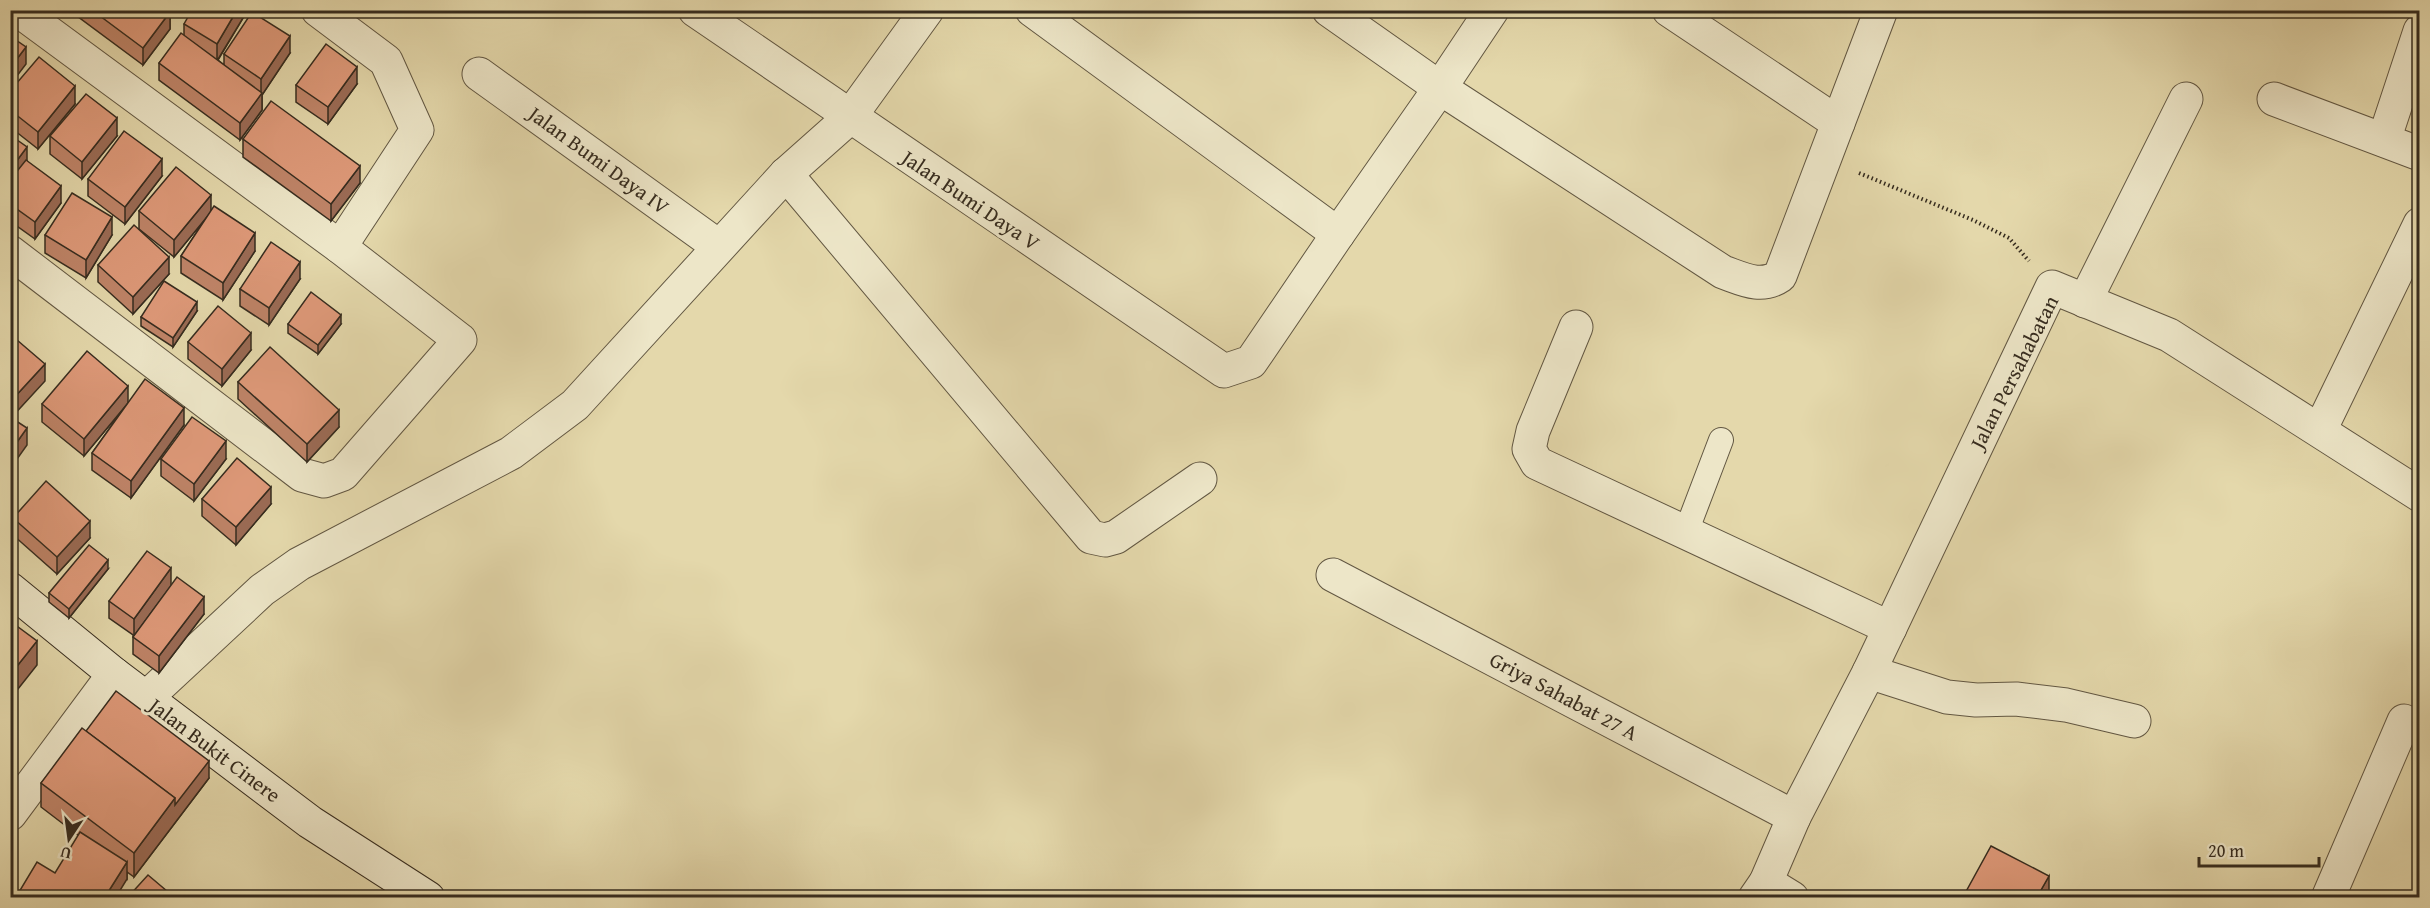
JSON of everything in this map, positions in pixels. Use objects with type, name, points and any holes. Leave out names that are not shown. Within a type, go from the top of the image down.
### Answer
[{"type":"street","points":[[10,252],[302,475],[324,481],[342,474],[460,340],[340,247],[18,10]]},
{"type":"street","points":[[318,10],[386,61],[417,130],[340,247]]},
{"type":"street","name":"Jalan Bumi Daya V","points":[[695,10],[849,118],[1224,371],[1251,362],[1338,234]]},
{"type":"street","points":[[146,698],[262,590],[298,564],[511,453],[575,405],[786,174],[849,118],[927,10]]},
{"type":"street","points":[[1032,10],[1338,234],[1492,10]]},
{"type":"street","points":[[1329,10],[1440,88],[1723,272],[1753,283],[1770,283],[1780,276],[1881,10]]},
{"type":"street","points":[[1669,10],[1838,123]]},
{"type":"street","points":[[2384,140],[2420,31]]},
{"type":"street","name":"Jalan Bumi Daya IV","points":[[479,74],[718,246]]},
{"type":"street","points":[[2085,301],[2186,99]]},
{"type":"street","points":[[2274,99],[2420,154]]},
{"type":"street","points":[[786,174],[1091,537],[1105,540],[1116,537],[1200,479]]},
{"type":"street","points":[[2320,430],[2420,224]]},
{"type":"street","name":"Jalan Persahabatan","points":[[1771,892],[1794,817],[1869,672],[2052,287],[2169,335],[2420,495]]},
{"type":"street","points":[[1576,327],[1533,431],[1529,449],[1537,463],[1890,628]]},
{"type":"street","name":"Griya Sahabat 27 A","points":[[1333,575],[1794,817]]},
{"type":"street","name":"Jalan Bukit Cinere","points":[[10,590],[114,674],[310,822],[429,897]]},
{"type":"street","points":[[1869,672],[1947,697],[1976,700],[2016,699],[2066,705],[2134,721]]},
{"type":"street","points":[[10,814],[114,674]]},
{"type":"street","points":[[2328,897],[2404,721]]},
{"type":"lane","points":[[1686,532],[1721,440]]},
{"type":"path","points":[[1825,159],[1973,220],[2009,238],[2052,287]]},
{"type":"building","points":[[92,10],[168,10],[170,12],[143,48]]},
{"type":"building","points":[[192,10],[237,10],[217,44],[184,24]]},
{"type":"building","points":[[252,12],[290,36],[261,79],[224,54]]},
{"type":"building","points":[[181,33],[262,93],[240,123],[159,63]]},
{"type":"building","points":[[10,36],[26,47],[10,68]]},
{"type":"building","points":[[326,44],[357,67],[328,107],[296,85]]},
{"type":"building","points":[[39,57],[75,86],[38,132],[10,110],[10,91]]},
{"type":"building","points":[[86,94],[117,118],[82,162],[50,136]]},
{"type":"building","points":[[271,101],[360,166],[331,204],[243,139]]},
{"type":"building","points":[[124,131],[162,159],[125,207],[88,179]]},
{"type":"building","points":[[10,135],[27,147],[10,170]]},
{"type":"building","points":[[26,160],[61,186],[35,222],[10,204],[10,180]]},
{"type":"building","points":[[176,167],[211,195],[174,240],[139,211]]},
{"type":"building","points":[[72,193],[112,217],[86,260],[45,235]]},
{"type":"building","points":[[214,206],[255,233],[223,283],[181,256]]},
{"type":"building","points":[[134,225],[169,257],[133,297],[98,265]]},
{"type":"building","points":[[271,242],[300,262],[269,308],[240,289]]},
{"type":"building","points":[[164,281],[197,302],[173,338],[141,317]]},
{"type":"building","points":[[311,292],[341,315],[318,345],[288,324]]},
{"type":"building","points":[[218,306],[251,333],[222,369],[188,342]]},
{"type":"building","points":[[10,334],[45,364],[10,402]]},
{"type":"building","points":[[270,347],[339,410],[307,444],[238,382]]},
{"type":"building","points":[[87,351],[128,386],[84,439],[42,404]]},
{"type":"building","points":[[145,379],[184,408],[131,481],[92,453]]},
{"type":"building","points":[[10,417],[27,428],[10,452]]},
{"type":"building","points":[[192,417],[226,441],[194,484],[161,459]]},
{"type":"building","points":[[237,458],[271,487],[236,527],[202,499]]},
{"type":"building","points":[[46,481],[90,521],[57,557],[13,518]]},
{"type":"building","points":[[89,545],[108,560],[69,609],[49,593]]},
{"type":"building","points":[[147,551],[171,568],[134,619],[109,601]]},
{"type":"building","points":[[177,577],[204,597],[159,656],[133,637]]},
{"type":"building","points":[[10,621],[37,641],[10,675]]},
{"type":"building","points":[[116,691],[209,761],[175,805],[175,798],[86,731]]},
{"type":"building","points":[[82,728],[175,798],[134,853],[41,783]]},
{"type":"building","points":[[80,832],[127,862],[105,897],[16,897],[37,862],[55,873]]},
{"type":"building","points":[[1991,846],[2049,876],[2037,897],[1963,897]]},
{"type":"building","points":[[148,875],[174,897],[128,897]]}]
